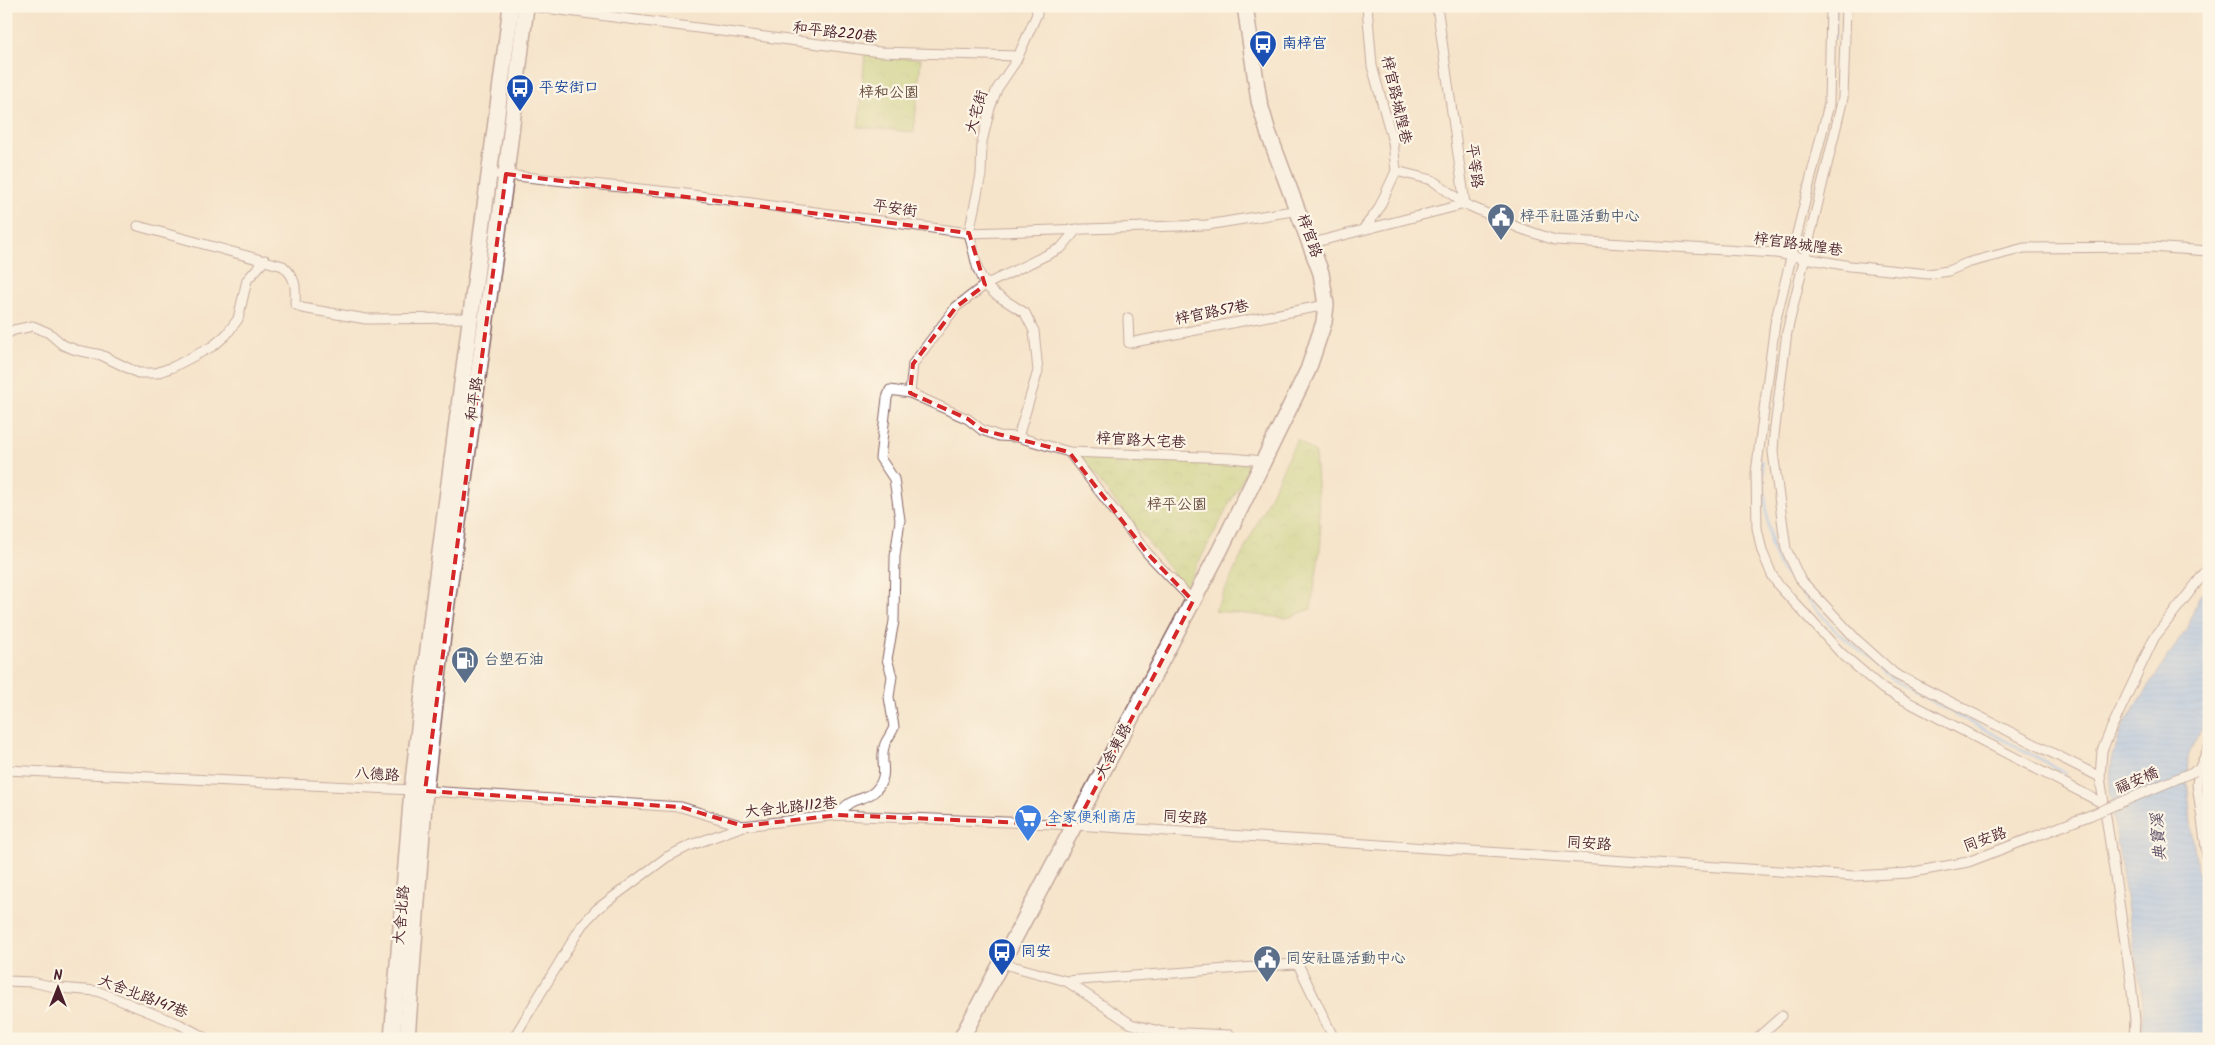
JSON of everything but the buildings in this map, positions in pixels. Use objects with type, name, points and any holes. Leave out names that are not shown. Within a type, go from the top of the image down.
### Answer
[{"type":"main road","name":"和平路","points":[[419,791],[449,475],[510,6]]},
{"type":"main road","name":"和平路","points":[[419,791],[465,477],[506,174],[526,6]]},
{"type":"main road","name":"梓官路","points":[[1245,6],[1258,100],[1268,132],[1312,244],[1321,273],[1326,305],[1324,322],[1314,354],[1264,462]]},
{"type":"main road","name":"大舍東路","points":[[961,1039],[1076,824],[1264,462]]},
{"type":"main road","points":[[449,475],[465,477]]},
{"type":"main road","name":"大舍北路","points":[[392,1039],[419,791]]},
{"type":"main road","name":"大舍北路","points":[[407,1039],[419,791]]},
{"type":"street","name":"和平路220巷","points":[[530,6],[880,52],[1018,56]]},
{"type":"street","name":"大宅街","points":[[969,233],[981,176],[982,142],[990,108],[997,90],[1018,56],[1037,14],[1036,6]]},
{"type":"street","name":"梓官路城隍巷","points":[[1367,6],[1372,66],[1393,142],[1396,171],[1432,180],[1465,204],[1519,228],[1555,240],[1792,255],[1850,266],[1928,274],[2024,248],[2150,247],[2209,252]]},
{"type":"street","name":"平等路","points":[[1312,244],[1364,228],[1465,204],[1437,6]]},
{"type":"street","points":[[1831,6],[1837,86],[1829,104],[1775,323],[1756,474],[1757,528],[1762,551],[1772,575],[1841,653],[1883,689],[2104,804]]},
{"type":"street","points":[[1846,6],[1837,86],[1805,257],[1787,332],[1773,452],[1786,549],[1800,579],[1856,639],[1895,674],[2100,777]]},
{"type":"street","points":[[1364,228],[1378,210],[1396,171]]},
{"type":"street","name":"平安街","points":[[488,173],[678,193],[969,233],[1077,229],[1144,229],[1207,225],[1299,210]]},
{"type":"street","points":[[138,226],[283,266],[294,276],[296,285],[295,304],[302,308],[366,319],[470,318]]},
{"type":"street","points":[[910,393],[913,364],[956,307],[985,285],[1061,248],[1077,229]]},
{"type":"street","points":[[969,233],[978,270],[985,285],[995,294],[1025,313],[1036,340],[1038,371],[1018,437]]},
{"type":"street","points":[[6,334],[14,330],[33,326],[49,333],[63,345],[70,348],[101,355],[138,373],[156,373],[173,368],[213,346],[226,335],[238,318],[247,280],[265,260]]},
{"type":"street","name":"梓官路57巷","points":[[1128,318],[1129,343],[1326,305]]},
{"type":"street","name":"梓官路大宅巷","points":[[838,815],[844,806],[852,800],[876,791],[884,777],[885,744],[894,727],[889,697],[892,676],[887,659],[894,621],[895,556],[900,520],[894,479],[880,458],[886,398],[890,390],[910,393],[968,419],[982,430],[998,436],[1018,437],[1069,452],[1230,458],[1264,462]]},
{"type":"street","points":[[1069,452],[1148,554],[1193,601]]},
{"type":"street","points":[[2134,1039],[2135,1020],[2131,982],[2100,777],[2102,751],[2110,729],[2154,638],[2209,567]]},
{"type":"street","points":[[2209,747],[2197,770],[2197,784],[2209,869]]},
{"type":"street","name":"福安橋","points":[[2091,815],[2209,765]]},
{"type":"street","name":"八德路","points":[[6,770],[419,791],[681,807],[743,826]]},
{"type":"street","name":"大舍北路112巷","points":[[513,1039],[582,925],[597,909],[667,857],[689,846],[743,826],[838,815],[1076,824]]},
{"type":"street","name":"同安路","points":[[1076,824],[1854,876],[1908,872],[1968,862],[2091,815]]},
{"type":"street","points":[[1001,963],[1066,981],[1131,1024],[1163,1032],[1230,1035],[1236,1039]]},
{"type":"street","points":[[1066,981],[1283,964],[1299,966],[1334,1039]]},
{"type":"street","name":"大舍北路147巷","points":[[6,981],[32,982],[60,988],[97,991],[179,1024],[208,1039]]},
{"type":"street","points":[[1756,1039],[1782,1016]]},
{"type":"highlighted area","points":[[506,174],[969,233],[985,285],[956,307],[913,364],[910,393],[968,419],[982,430],[1069,452],[1148,554],[1193,601],[1076,825],[838,815],[743,826],[681,807],[425,791]]},
{"type":"green space","name":"梓和公園","points":[[865,54],[921,59],[914,132],[858,127]]},
{"type":"green space","points":[[1297,439],[1315,453],[1321,542],[1311,609],[1287,618],[1215,611]]},
{"type":"green space","name":"梓平公園","points":[[1079,456],[1236,462],[1250,465],[1185,588]]},
{"type":"water","name":"典寶溪","points":[[2209,585],[2209,714],[2188,756],[2187,779],[2192,835],[2209,934],[2209,1039],[2142,1039],[2143,1002],[2109,791],[2112,760],[2122,727],[2189,625],[2198,598]]},
{"type":"waterway","points":[[1835,38],[1836,6]]},
{"type":"waterway","points":[[1761,461],[1771,546],[1780,568],[1835,630],[1899,684],[2066,773]]},
{"type":"place","name":"南梓官","points":[[1263,68]]},
{"type":"place","name":"平安街口","points":[[520,112]]},
{"type":"place","name":"梓平社區活動中心","points":[[1501,241]]},
{"type":"place","name":"台塑石油","points":[[465,684]]},
{"type":"place","name":"全家便利商店","points":[[1028,842]]},
{"type":"place","name":"同安","points":[[1002,976]]},
{"type":"place","name":"同安社區活動中心","points":[[1267,983]]}]
